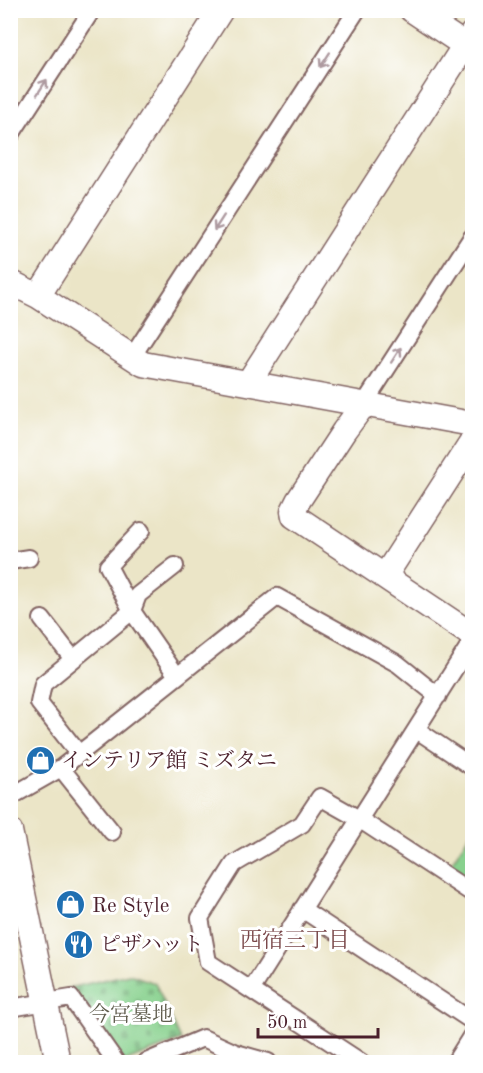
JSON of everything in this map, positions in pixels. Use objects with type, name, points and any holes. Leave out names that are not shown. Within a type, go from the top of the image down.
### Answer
[{"type":"street","points":[[10,136],[92,10]]},
{"type":"street","points":[[38,296],[221,10]]},
{"type":"street","points":[[132,357],[357,10]]},
{"type":"street","points":[[248,383],[470,43],[412,10]]},
{"type":"street","points":[[472,237],[364,404],[305,490],[293,514],[305,526],[385,576],[472,635]]},
{"type":"street","points":[[10,282],[38,296],[143,364],[472,424]]},
{"type":"street","points":[[385,576],[472,441]]},
{"type":"street","points":[[141,531],[108,566],[132,611],[177,676]]},
{"type":"street","points":[[10,561],[29,558]]},
{"type":"street","points":[[79,754],[39,703],[43,684],[132,611],[138,595],[176,566]]},
{"type":"street","points":[[10,797],[61,768],[277,597],[398,664],[438,696]]},
{"type":"street","points":[[42,619],[74,659]]},
{"type":"street","points":[[252,990],[472,641]]},
{"type":"street","points":[[417,730],[472,767]]},
{"type":"street","points":[[61,768],[111,832]]},
{"type":"street","points":[[361,1062],[208,962],[200,918],[234,864],[302,824],[320,797],[360,819],[472,892]]},
{"type":"street","points":[[10,831],[58,1062]]},
{"type":"street","points":[[303,909],[472,1021]]},
{"type":"street","points":[[10,1008],[71,998],[116,1062]]},
{"type":"street","points":[[455,1062],[472,1035]]},
{"type":"street","points":[[146,1062],[203,1038],[236,1053],[268,1062]]},
{"type":"street","points":[[222,1062],[236,1053]]},
{"type":"green space","points":[[472,830],[472,883],[448,868]]},
{"type":"green space","name":"今宮墓地","points":[[129,974],[155,983],[181,1040],[124,1062],[69,988]]},
{"type":"place","name":"インテリア館 ミズタニ","points":[[40,760]]},
{"type":"place","name":"Re Style","points":[[71,905]]},
{"type":"place","name":"ピザハット","points":[[79,944]]},
{"type":"district","name":"西宿三丁目","points":[[295,939]]}]
